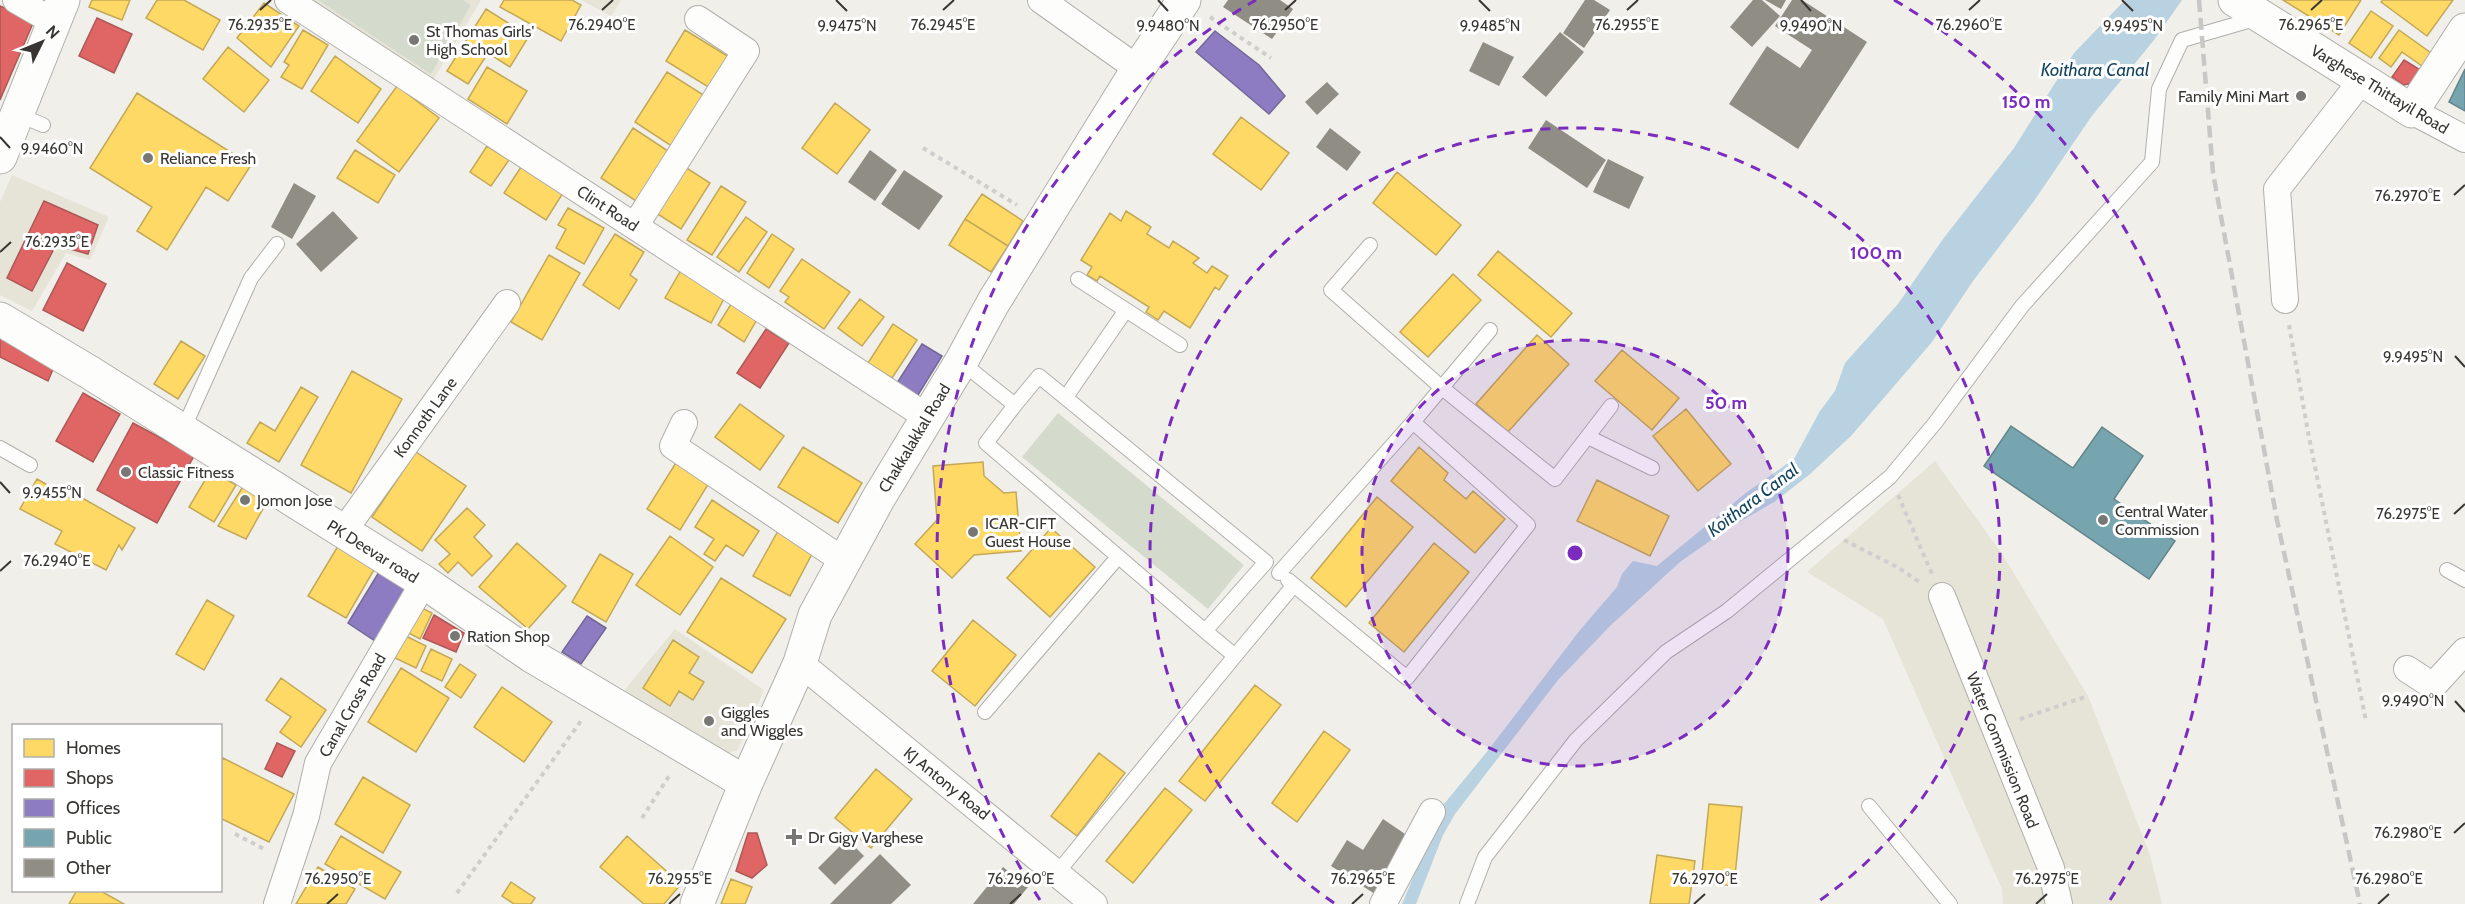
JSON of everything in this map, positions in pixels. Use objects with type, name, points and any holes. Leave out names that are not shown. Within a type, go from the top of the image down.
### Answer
[{"type":"street","points":[[0,157],[30,119],[58,11],[16,0]]},
{"type":"street","name":"Clint Road","points":[[288,0],[927,417]]},
{"type":"street","points":[[1041,0],[1138,69]]},
{"type":"street","name":"Varghese Thittayil Road","points":[[2235,0],[2412,111],[2465,140]]},
{"type":"street","name":"Chakkalakkal Road","points":[[697,904],[746,783],[800,663],[815,615],[844,561],[993,303],[1138,69],[1194,6]]},
{"type":"street","points":[[635,226],[746,51],[698,20]]},
{"type":"street","points":[[2412,111],[2465,30]]},
{"type":"street","points":[[2285,300],[2277,189],[2362,80]]},
{"type":"street","name":"Konnoth Lane","points":[[343,532],[507,303]]},
{"type":"street","name":"PK Deevar road","points":[[0,319],[89,372],[424,582],[531,656],[746,783]]},
{"type":"street","points":[[684,423],[673,446],[844,561]]},
{"type":"street","name":"Canal Cross Road","points":[[277,904],[306,816],[318,763],[424,582]]},
{"type":"street","name":"Water Commission Road","points":[[1942,596],[2051,868],[2059,904]]},
{"type":"street","points":[[2407,669],[2433,686],[2465,651]]},
{"type":"street","name":"KJ Antony Road","points":[[800,663],[1094,904]]},
{"type":"street","points":[[1383,904],[1432,812]]},
{"type":"lane","points":[[1467,904],[1485,857],[1576,740],[1666,652],[1727,611],[1890,477],[1935,423],[2022,306],[2152,162],[2160,89],[2182,40],[2262,17]]},
{"type":"lane","points":[[182,432],[251,278],[277,244]]},
{"type":"lane","points":[[1370,245],[1331,290],[1441,387],[1555,479],[1611,406]]},
{"type":"lane","points":[[1078,279],[1180,345]]},
{"type":"lane","points":[[1065,397],[1126,310]]},
{"type":"lane","points":[[1279,573],[1413,422],[1490,330]]},
{"type":"lane","points":[[961,362],[1015,405]]},
{"type":"lane","points":[[1235,656],[986,443],[1039,376],[1407,678],[1528,525],[1413,422]]},
{"type":"lane","points":[[1588,436],[1652,468]]},
{"type":"lane","points":[[0,448],[30,465]]},
{"type":"lane","points":[[985,712],[1118,557]]},
{"type":"lane","points":[[1205,631],[1266,562]]},
{"type":"lane","points":[[2448,570],[2465,580]]},
{"type":"lane","points":[[1058,873],[1294,585]]},
{"type":"lane","points":[[1869,806],[1950,904]]},
{"type":"path","points":[[1194,6],[1271,58]]},
{"type":"path","points":[[923,148],[1043,221]]},
{"type":"path","points":[[2285,300],[2308,432],[2366,721]]},
{"type":"path","points":[[1890,477],[1942,596]]},
{"type":"path","points":[[1824,530],[1897,567],[1942,596]]},
{"type":"path","points":[[457,892],[599,696]]},
{"type":"path","points":[[1993,728],[2088,696]]},
{"type":"path","points":[[642,818],[687,747]]},
{"type":"path","points":[[235,834],[289,862]]},
{"type":"shaded area","name":"St Thomas Girls' High School","points":[[310,0],[481,0],[433,80]]},
{"type":"shaded area","points":[[581,0],[621,0],[611,16]]},
{"type":"shaded area","points":[[12,175],[109,217],[90,260],[66,253],[32,311],[0,295],[0,202]]},
{"type":"shaded area","points":[[1935,461],[2002,554],[2088,696],[2150,855],[2162,904],[2003,904],[2002,889],[1883,619],[1807,572]]},
{"type":"shaded area","name":"Giggles and Wiggles","points":[[675,629],[764,690],[738,750],[720,755],[623,692]]},
{"type":"green space","name":"St Thomas Girls' High School","points":[[318,0],[463,0],[471,5],[431,74]]},
{"type":"green space","points":[[1058,413],[1244,565],[1208,609],[1022,457]]},
{"type":"water","name":"Koithara Canal","points":[[2125,0],[2182,0],[2154,40],[2091,117],[2034,201],[1973,281],[1932,342],[1851,436],[1809,475],[1774,502],[1724,531],[1680,562],[1610,626],[1558,680],[1455,814],[1443,835],[1416,904],[1402,904],[1444,804],[1580,630],[1617,587],[1622,574],[1633,561],[1657,566],[1747,492],[1794,459],[1820,411],[1835,391],[1845,363],[1898,304],[1943,239],[2014,148],[2074,53]]},
{"type":"building: Homes","points":[[92,0],[130,0],[122,20],[89,7]]},
{"type":"building: Homes","points":[[157,0],[184,0],[220,20],[203,50],[146,18]]},
{"type":"building: Homes","points":[[504,0],[572,0],[581,5],[561,41],[500,7]]},
{"type":"building: Homes","points":[[2283,0],[2361,0],[2339,35]]},
{"type":"building: Homes","points":[[2383,0],[2453,0],[2427,36],[2381,2]]},
{"type":"building: Homes","points":[[264,3],[299,26],[271,67],[237,38]]},
{"type":"building: Homes","points":[[486,9],[529,36],[510,67],[488,53],[468,84],[447,71]]},
{"type":"building: Homes","points":[[2371,11],[2393,26],[2371,58],[2349,43]]},
{"type":"building: Homes","points":[[303,30],[328,45],[302,89],[281,77],[289,65],[284,62]]},
{"type":"building: Homes","points":[[685,30],[729,57],[710,88],[666,61]]},
{"type":"building: Homes","points":[[2399,30],[2431,53],[2422,66],[2402,52],[2391,67],[2379,58]]},
{"type":"building: Homes","points":[[228,47],[269,80],[244,112],[203,79]]},
{"type":"building: Homes","points":[[335,56],[381,89],[358,123],[311,91]]},
{"type":"building: Homes","points":[[487,67],[527,91],[507,124],[468,99]]},
{"type":"building: Homes","points":[[667,72],[705,96],[673,147],[635,122]]},
{"type":"building: Homes","points":[[397,86],[439,118],[399,172],[357,141]]},
{"type":"building: Homes","points":[[137,93],[251,165],[228,201],[206,187],[167,250],[137,231],[152,207],[90,168]]},
{"type":"building: Homes","points":[[835,103],[870,130],[837,174],[802,148]]},
{"type":"building: Homes","points":[[1241,117],[1289,153],[1261,190],[1213,154]]},
{"type":"building: Homes","points":[[633,128],[668,151],[636,201],[601,178]]},
{"type":"building: Homes","points":[[487,146],[509,160],[491,186],[470,172]]},
{"type":"building: Homes","points":[[355,150],[395,175],[378,203],[337,178]]},
{"type":"building: Homes","points":[[521,167],[563,193],[546,220],[504,193]]},
{"type":"building: Homes","points":[[685,167],[710,183],[681,229],[656,213]]},
{"type":"building: Homes","points":[[1397,172],[1461,225],[1436,255],[1373,203]]},
{"type":"building: Homes","points":[[721,186],[746,202],[712,255],[687,240]]},
{"type":"building: Homes","points":[[982,194],[1023,221],[1008,246],[965,219]]},
{"type":"building: Homes","points":[[568,208],[604,228],[584,264],[556,248],[566,229],[558,225]]},
{"type":"building: Homes","points":[[1126,211],[1151,227],[1147,234],[1169,248],[1173,241],[1199,258],[1193,263],[1207,273],[1212,266],[1228,276],[1219,290],[1215,287],[1190,328],[1164,311],[1158,320],[1146,312],[1149,307],[1100,276],[1097,281],[1087,275],[1092,267],[1081,260],[1110,213],[1121,221]]},
{"type":"building: Homes","points":[[746,217],[767,232],[739,272],[717,257]]},
{"type":"building: Homes","points":[[965,219],[1008,246],[991,272],[949,245]]},
{"type":"building: Homes","points":[[615,234],[644,252],[630,275],[637,280],[619,309],[583,285]]},
{"type":"building: Homes","points":[[772,234],[794,249],[769,288],[747,273]]},
{"type":"building: Homes","points":[[1498,251],[1572,313],[1551,337],[1478,275]]},
{"type":"building: Homes","points":[[549,255],[580,273],[542,340],[511,322]]},
{"type":"building: Homes","points":[[802,259],[850,292],[824,329],[785,302],[789,297],[780,291]]},
{"type":"building: Homes","points":[[681,270],[726,295],[711,323],[665,298]]},
{"type":"building: Homes","points":[[1453,274],[1481,300],[1428,357],[1400,332]]},
{"type":"building: Homes","points":[[860,299],[884,317],[862,346],[838,328]]},
{"type":"building: Homes","points":[[733,301],[759,316],[744,342],[718,325]]},
{"type":"building: Homes","points":[[893,324],[917,340],[892,378],[868,363]]},
{"type":"building: Homes","points":[[1537,335],[1569,364],[1508,432],[1476,404]]},
{"type":"building: Homes","points":[[181,341],[205,356],[178,399],[154,384]]},
{"type":"building: Homes","points":[[1622,350],[1679,398],[1652,430],[1595,381]]},
{"type":"building: Homes","points":[[352,371],[402,399],[351,493],[301,465]]},
{"type":"building: Homes","points":[[301,387],[318,397],[279,462],[247,443],[260,422],[275,431]]},
{"type":"building: Homes","points":[[740,404],[784,436],[760,470],[715,437]]},
{"type":"building: Homes","points":[[1686,409],[1731,464],[1698,491],[1653,436]]},
{"type":"building: Homes","points":[[803,447],[862,483],[838,523],[778,487]]},
{"type":"building: Homes","points":[[1419,447],[1448,473],[1444,480],[1466,499],[1473,491],[1505,519],[1475,553],[1391,481]]},
{"type":"building: Homes","points":[[416,452],[466,486],[422,551],[372,517]]},
{"type":"building: Homes","points":[[679,458],[712,478],[680,530],[647,509]]},
{"type":"building: Homes","name":"ICAR-CIFT Guest House","points":[[983,462],[984,476],[1004,493],[1016,492],[1021,551],[974,555],[952,578],[915,544],[937,520],[933,466]]},
{"type":"building: Homes","points":[[211,470],[236,485],[214,522],[189,507]]},
{"type":"building: Homes","points":[[37,479],[73,500],[77,495],[135,528],[122,550],[119,545],[106,570],[55,544],[62,531],[20,509]]},
{"type":"building: Homes","points":[[1597,480],[1669,516],[1650,556],[1577,521]]},
{"type":"building: Homes","points":[[244,485],[268,500],[246,539],[218,526]]},
{"type":"building: Homes","points":[[1377,497],[1413,527],[1346,607],[1311,578]]},
{"type":"building: Homes","points":[[712,500],[759,531],[743,556],[726,545],[715,561],[704,554],[714,539],[695,527]]},
{"type":"building: Homes","points":[[467,508],[485,525],[474,537],[492,556],[472,576],[458,562],[448,573],[439,564],[450,554],[435,540]]},
{"type":"building: Homes","points":[[1051,528],[1095,567],[1050,617],[1007,578]]},
{"type":"building: Homes","points":[[778,531],[814,550],[790,596],[753,576]]},
{"type":"building: Homes","points":[[670,536],[713,567],[680,615],[636,585]]},
{"type":"building: Homes","points":[[517,543],[566,586],[528,629],[479,587]]},
{"type":"building: Homes","points":[[1434,543],[1469,572],[1404,652],[1369,623]]},
{"type":"building: Homes","points":[[338,546],[375,568],[346,618],[308,596]]},
{"type":"building: Homes","points":[[600,554],[633,574],[606,622],[572,602]]},
{"type":"building: Homes","points":[[721,578],[786,619],[752,673],[687,632]]},
{"type":"building: Homes","points":[[207,600],[234,616],[204,670],[176,654]]},
{"type":"building: Homes","points":[[418,606],[432,613],[420,639],[405,631]]},
{"type":"building: Homes","points":[[973,620],[1016,655],[975,706],[932,671]]},
{"type":"building: Homes","points":[[406,636],[426,646],[416,668],[395,658]]},
{"type":"building: Homes","points":[[673,640],[699,657],[689,673],[704,682],[693,700],[679,691],[670,706],[643,688]]},
{"type":"building: Homes","points":[[431,649],[452,659],[442,681],[421,671]]},
{"type":"building: Homes","points":[[460,664],[476,675],[461,698],[445,687]]},
{"type":"building: Homes","points":[[401,668],[449,698],[416,752],[368,722]]},
{"type":"building: Homes","points":[[281,678],[326,710],[301,747],[280,732],[291,717],[266,700]]},
{"type":"building: Homes","points":[[1255,685],[1281,705],[1205,801],[1179,781]]},
{"type":"building: Homes","points":[[502,687],[552,722],[524,762],[474,727]]},
{"type":"building: Homes","points":[[1324,731],[1350,750],[1297,822],[1272,803]]},
{"type":"building: Homes","points":[[1099,753],[1125,773],[1077,836],[1051,816]]},
{"type":"building: Homes","points":[[223,758],[294,794],[269,842],[222,819]]},
{"type":"building: Homes","points":[[876,769],[912,799],[871,848],[835,818]]},
{"type":"building: Homes","points":[[363,777],[410,805],[383,853],[335,824]]},
{"type":"building: Homes","points":[[1165,788],[1192,810],[1133,883],[1106,861]]},
{"type":"building: Homes","points":[[1709,804],[1742,807],[1734,886],[1701,882]]},
{"type":"building: Homes","points":[[341,836],[401,872],[385,899],[325,864]]},
{"type":"building: Homes","points":[[627,836],[681,884],[664,904],[644,904],[600,867]]},
{"type":"building: Homes","points":[[1657,855],[1695,861],[1689,904],[1650,904]]},
{"type":"building: Homes","points":[[318,867],[355,889],[346,904],[296,904]]},
{"type":"building: Homes","points":[[731,879],[752,887],[745,904],[721,904]]},
{"type":"building: Homes","points":[[511,882],[535,898],[531,904],[514,904],[502,896]]},
{"type":"building: Homes","points":[[76,892],[103,892],[124,904],[69,904]]},
{"type":"building: Shops","points":[[0,6],[34,21],[0,100]]},
{"type":"building: Shops","points":[[97,18],[132,34],[114,73],[79,56]]},
{"type":"building: Shops","points":[[2404,60],[2422,71],[2416,82],[2404,85],[2392,77]]},
{"type":"building: Shops","points":[[44,201],[98,225],[88,254],[56,245],[32,291],[7,278]]},
{"type":"building: Shops","points":[[67,263],[106,284],[83,331],[43,310]]},
{"type":"building: Shops","points":[[766,329],[789,343],[760,388],[737,373]]},
{"type":"building: Shops","points":[[0,337],[57,360],[48,381],[0,357]]},
{"type":"building: Shops","points":[[83,393],[120,414],[93,462],[56,441]]},
{"type":"building: Shops","points":[[133,423],[194,456],[157,523],[97,490]]},
{"type":"building: Shops","points":[[434,615],[464,633],[456,652],[423,638]]},
{"type":"building: Shops","points":[[277,743],[295,751],[282,777],[265,769]]},
{"type":"building: Shops","points":[[748,833],[757,833],[767,865],[752,878],[736,871]]},
{"type":"building: Offices","points":[[1215,31],[1259,65],[1285,96],[1269,114],[1196,52]]},
{"type":"building: Offices","points":[[922,344],[942,356],[918,395],[897,383]]},
{"type":"building: Offices","points":[[379,572],[407,589],[375,641],[348,623]]},
{"type":"building: Offices","points":[[587,616],[606,628],[581,664],[562,652]]},
{"type":"building: Public","points":[[2465,69],[2465,111],[2449,102]]},
{"type":"building: Public","name":"Central Water Commission","points":[[2011,426],[2073,468],[2102,427],[2143,456],[2114,499],[2175,541],[2149,579],[1984,466]]},
{"type":"building: Other","points":[[1228,0],[1280,0],[1293,9],[1272,39],[1223,7]]},
{"type":"building: Other","points":[[1585,0],[1594,0],[1610,10],[1584,48],[1563,33]]},
{"type":"building: Other","points":[[1753,0],[1762,0],[1780,16],[1752,47],[1730,27]]},
{"type":"building: Other","points":[[1765,0],[1786,0],[1781,9]]},
{"type":"building: Other","points":[[1792,0],[1802,0],[1867,42],[1798,149],[1729,104],[1767,46],[1800,68],[1812,50],[1775,26]]},
{"type":"building: Other","points":[[1560,32],[1584,52],[1546,97],[1522,77]]},
{"type":"building: Other","points":[[1483,42],[1514,57],[1499,86],[1469,71]]},
{"type":"building: Other","points":[[1327,82],[1339,94],[1317,115],[1305,102]]},
{"type":"building: Other","points":[[1546,120],[1606,160],[1587,188],[1528,148]]},
{"type":"building: Other","points":[[1330,128],[1361,152],[1347,171],[1316,147]]},
{"type":"building: Other","points":[[870,150],[897,170],[875,201],[848,182]]},
{"type":"building: Other","points":[[1608,159],[1644,177],[1629,209],[1593,192]]},
{"type":"building: Other","points":[[904,170],[943,196],[919,230],[881,204]]},
{"type":"building: Other","points":[[294,183],[316,196],[292,239],[271,227]]},
{"type":"building: Other","points":[[333,211],[358,238],[321,272],[296,244]]},
{"type":"building: Other","points":[[1383,819],[1411,838],[1375,894],[1331,866],[1347,840],[1363,850]]},
{"type":"building: Other","points":[[847,839],[864,856],[835,885],[818,868]]},
{"type":"building: Other","points":[[880,854],[911,885],[891,904],[830,904]]},
{"type":"building: Other","points":[[1003,867],[1028,887],[1014,904],[973,904]]},
{"type":"railway","points":[[2199,0],[2213,173],[2277,520],[2360,904]]},
{"type":"place","name":"St Thomas Girls' High School","points":[[414,40]]},
{"type":"place","name":"Family Mini Mart","points":[[2301,96]]},
{"type":"place","name":"Reliance Fresh","points":[[148,158]]},
{"type":"place","name":"Classic Fitness","points":[[126,472]]},
{"type":"place","name":"Jomon Jose","points":[[245,500]]},
{"type":"place","name":"Central Water Commission","points":[[2103,520]]},
{"type":"place","name":"ICAR-CIFT Guest House","points":[[973,532]]},
{"type":"place","name":"Ration Shop","points":[[455,636]]},
{"type":"place","name":"Giggles and Wiggles","points":[[709,721]]},
{"type":"place","name":"Dr Gigy Varghese","points":[[794,837]]}]
